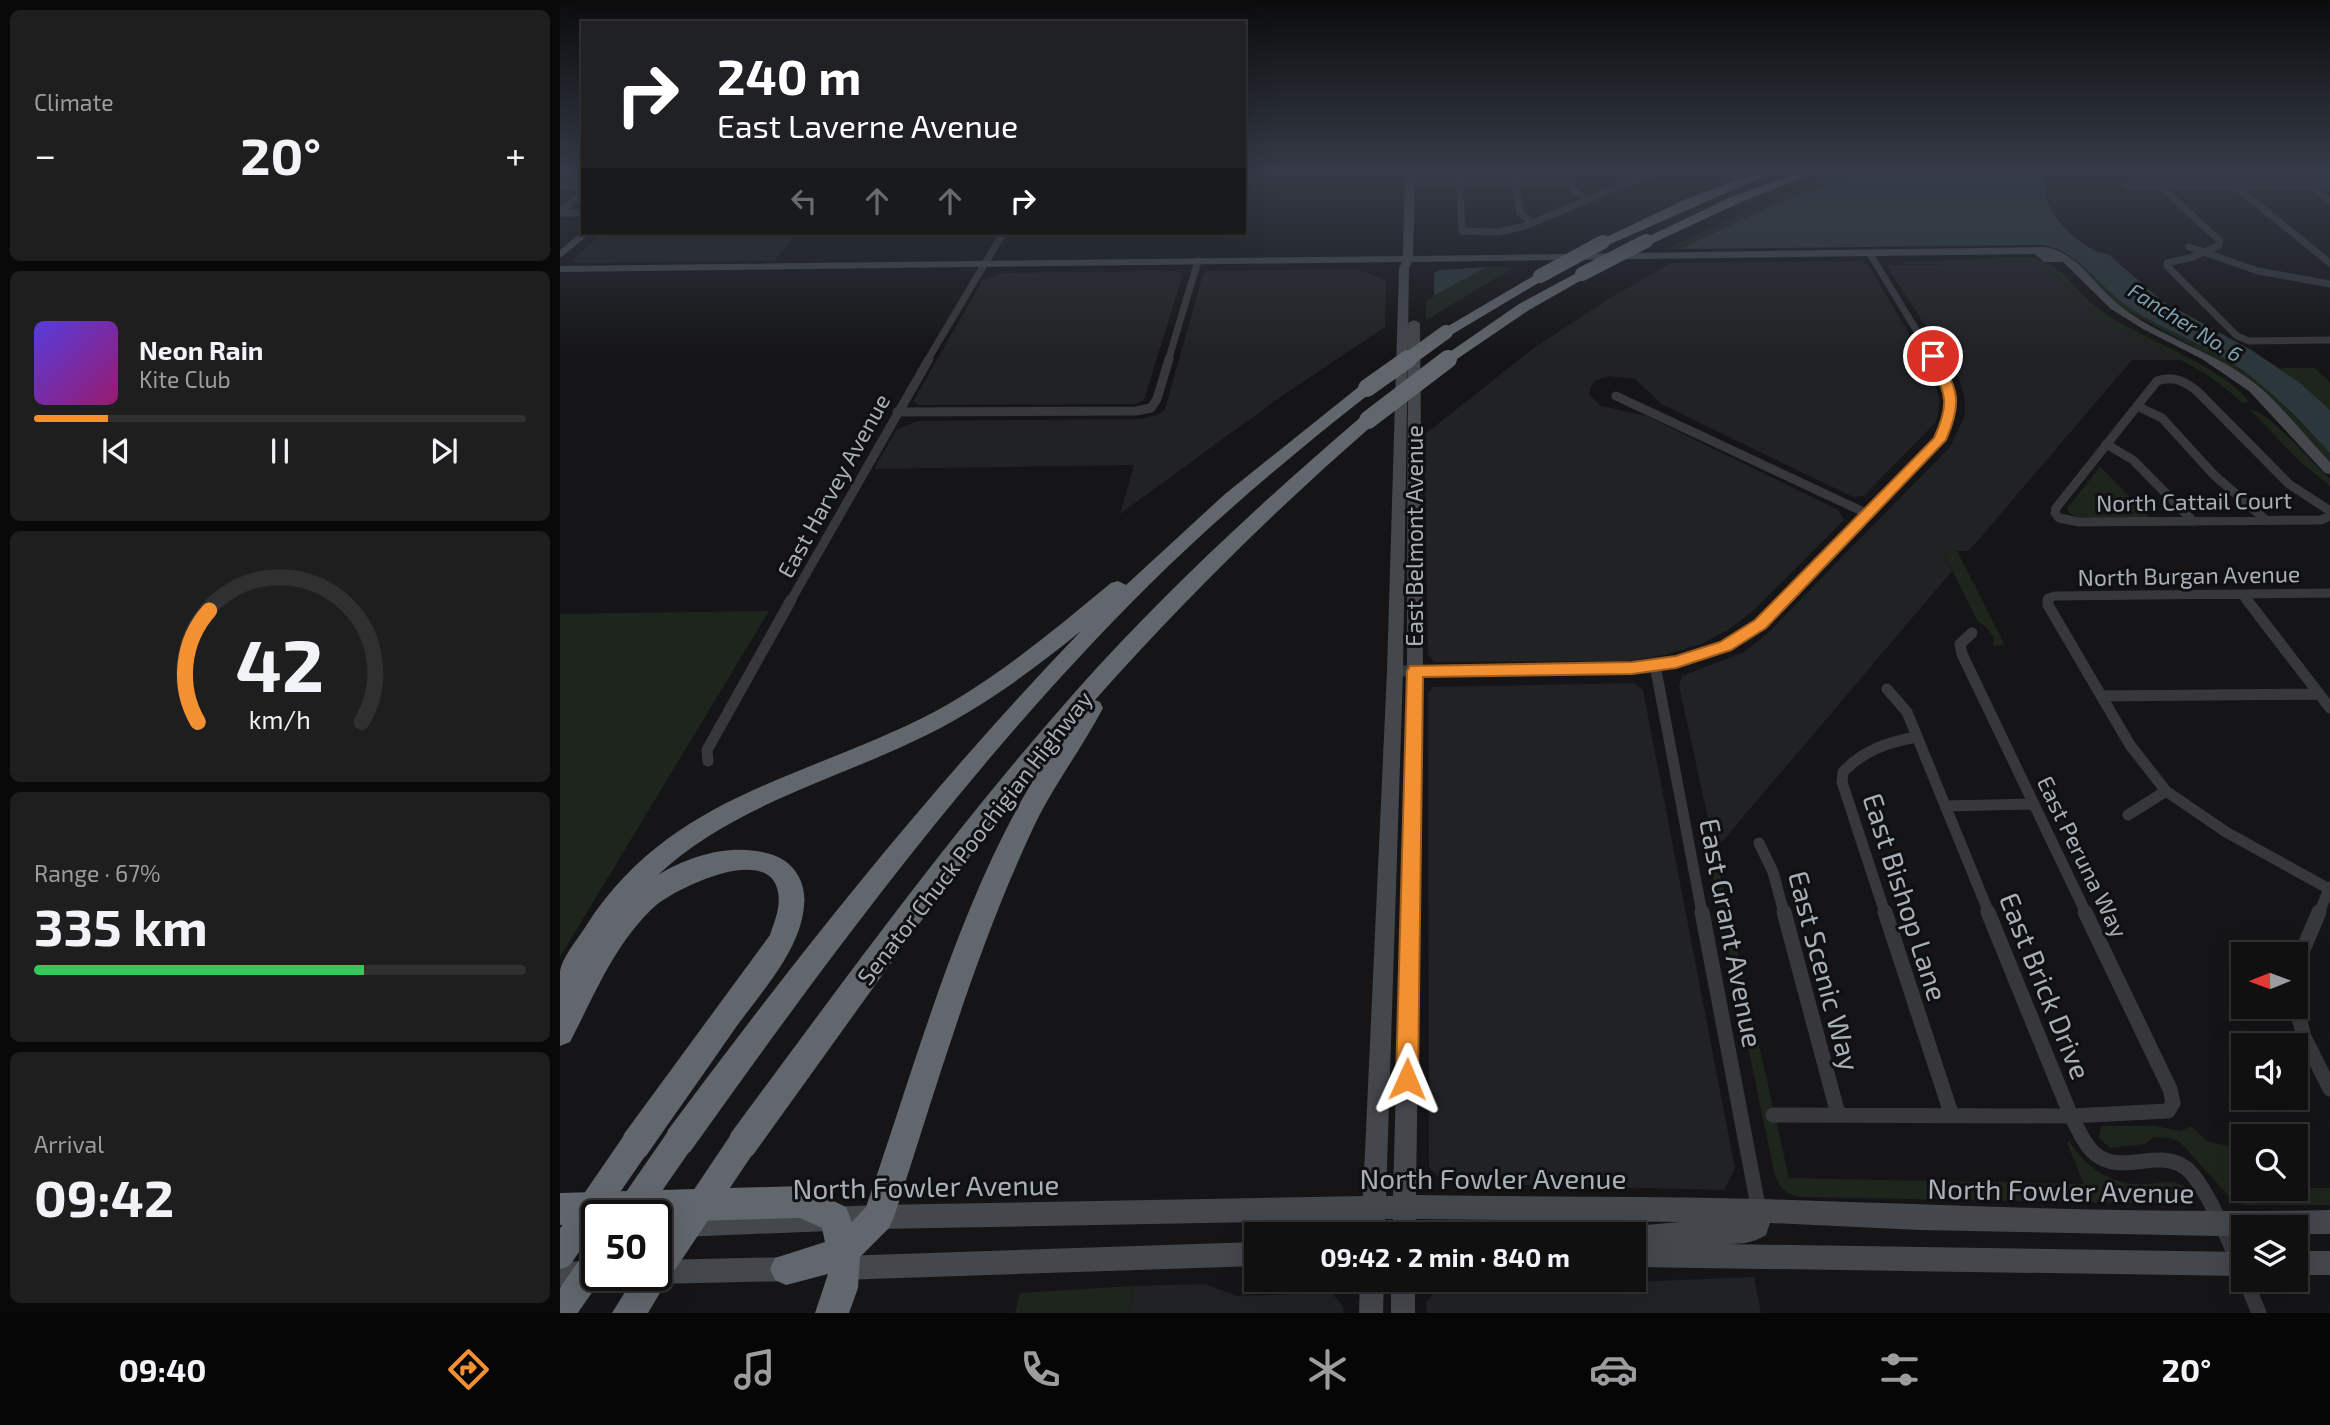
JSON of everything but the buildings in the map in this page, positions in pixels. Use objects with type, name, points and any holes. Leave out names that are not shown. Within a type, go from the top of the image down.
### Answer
[{"type":"highway","name":"Senator Chuck Poochigian Highway","points":[[638,1200],[830,936],[954,784],[1121,603],[1240,492],[1367,388],[1446,332],[1540,276],[1622,233]]},
{"type":"highway","name":"Senator Chuck Poochigian Highway","points":[[672,1248],[742,1144],[892,937],[995,806],[1112,667],[1202,574],[1286,492],[1368,419],[1449,358],[1524,307],[1663,233]]},
{"type":"highway","points":[[560,995],[597,931],[625,892],[657,859],[688,834],[732,810],[883,746],[970,702],[1040,653],[1196,522],[1240,492]]},
{"type":"highway","points":[[845,1259],[878,1217],[947,1005],[991,887],[1016,833],[1069,741],[1100,696],[1202,574]]},
{"type":"highway","points":[[560,1032],[620,929],[635,908],[659,886],[699,866],[727,859],[759,860],[771,864],[786,878],[790,888],[791,914],[781,941],[560,1254]]},
{"type":"highway","points":[[560,1209],[802,1202],[835,1218],[845,1259],[842,1294],[832,1313]]},
{"type":"highway","points":[[786,1269],[829,1259],[845,1259]]},
{"type":"highway","points":[[560,1313],[581,1283]]},
{"type":"highway","name":"Senator Chuck Poochigian Highway","points":[[629,1313],[643,1291]]},
{"type":"main road","name":"East Belmont Avenue","points":[[1404,1222],[1404,268],[1408,260],[1409,233]]},
{"type":"main road","points":[[560,255],[584,235]]},
{"type":"main road","points":[[560,269],[1198,261],[1408,260],[1430,263],[1872,256],[2051,257],[2109,312],[2213,368],[2252,397],[2263,401],[2330,470]]},
{"type":"main road","name":"East Belmont Avenue","points":[[1373,1222],[1405,671],[1414,268],[1408,260]]},
{"type":"main road","name":"North Fowler Avenue","points":[[672,1225],[835,1218],[1405,1207],[1759,1211],[1920,1218],[2218,1224],[2330,1222]]},
{"type":"main road","points":[[1646,1237],[1749,1232],[1758,1227],[1759,1211]]},
{"type":"main road","points":[[560,1229],[581,1228]]},
{"type":"main road","points":[[845,1259],[1244,1254]]},
{"type":"main road","points":[[1646,1255],[2231,1264]]},
{"type":"main road","points":[[2308,1263],[2330,1263]]},
{"type":"main road","points":[[672,1272],[786,1269]]},
{"type":"main road","points":[[560,1274],[581,1273]]},
{"type":"main road","points":[[1371,1313],[1372,1292]]},
{"type":"main road","points":[[1403,1292],[1403,1313]]},
{"type":"street","points":[[2212,233],[2220,241],[2218,246],[2187,261],[2167,263],[2167,266],[2243,340],[2330,340]]},
{"type":"street","points":[[2293,233],[2330,263]]},
{"type":"street","name":"East Harvey Avenue","points":[[708,761],[707,750],[897,412],[1002,235]]},
{"type":"street","points":[[2189,247],[2249,269],[2328,285]]},
{"type":"street","points":[[1405,671],[1632,668],[1655,665],[1676,662],[1726,646],[1761,624],[1939,440],[1951,408],[1951,395],[1943,373],[1872,256]]},
{"type":"street","points":[[897,412],[1136,411],[1151,408],[1157,399],[1198,261]]},
{"type":"street","points":[[2194,522],[2133,460],[2106,444],[2157,381],[2169,377],[2181,380],[2197,391],[2289,484],[2330,514]]},
{"type":"street","points":[[1616,396],[1868,514]]},
{"type":"street","points":[[2137,406],[2162,418],[2221,482],[2267,521]]},
{"type":"street","name":"North Cattail Court","points":[[2106,444],[2056,508],[2055,513],[2059,519],[2079,523],[2267,521],[2321,520],[2330,514]]},
{"type":"street","name":"North Burgan Avenue","points":[[2102,696],[2048,605],[2048,598],[2330,593]]},
{"type":"street","points":[[2242,594],[2330,708]]},
{"type":"street","name":"East Peruna Way","points":[[1972,633],[1960,644],[1962,654],[2170,1089],[2173,1103],[2168,1111],[2071,1116]]},
{"type":"street","name":"East Grant Avenue","points":[[1655,665],[1759,1211]]},
{"type":"street","name":"East Brick Drive","points":[[1887,689],[1907,712],[2071,1116],[2093,1153],[2106,1162],[2119,1165],[2162,1161],[2187,1168],[2204,1192],[2218,1224]]},
{"type":"street","points":[[2307,942],[2330,888],[2204,819],[2166,792],[2130,745],[2102,696],[2319,694]]},
{"type":"street","name":"East Bishop Lane","points":[[1917,737],[1879,745],[1863,753],[1843,772],[1842,782],[1952,1116]]},
{"type":"street","points":[[2128,815],[2166,792]]},
{"type":"street","points":[[1945,806],[2033,804]]},
{"type":"street","name":"East Scenic Way","points":[[1759,843],[1773,872],[1838,1114]]},
{"type":"street","points":[[2299,1019],[2304,1037],[2330,1089]]},
{"type":"street","points":[[1773,1115],[2071,1116]]},
{"type":"street","points":[[2218,1224],[2231,1248]]},
{"type":"street","points":[[2251,1292],[2259,1313]]},
{"type":"shaded area","points":[[1700,233],[1716,233],[1681,249],[1667,249]]},
{"type":"shaded area","points":[[600,235],[796,235],[774,261],[575,263],[572,260]]},
{"type":"shaded area","points":[[2067,254],[2071,254],[2127,306],[2221,356],[2265,386],[2330,453],[2330,462],[2234,369],[2119,306]]},
{"type":"shaded area","points":[[2025,257],[2049,264],[2066,276],[2098,308],[2221,377],[2249,402],[2243,403],[2202,372],[2099,316],[2054,274],[2038,264],[2029,261],[1957,265],[1886,263]]},
{"type":"shaded area","points":[[1861,261],[1868,265],[1932,372],[1940,401],[1936,422],[1864,496],[1853,497],[1661,404],[1635,379],[1608,376],[1595,381],[1590,388],[1589,394],[1601,406],[1647,416],[1838,510],[1844,520],[1754,610],[1728,630],[1701,644],[1665,655],[1627,661],[1434,662],[1428,655],[1424,435],[1531,350],[1607,300],[1671,263]]},
{"type":"shaded area","points":[[2029,261],[2047,267],[2088,308],[2126,332],[2181,360],[2132,360],[1969,551],[1942,551],[1952,571],[1715,850],[1679,686],[1682,676],[1744,652],[1766,635],[1950,447],[1965,415],[1965,400],[1959,378],[1886,265],[1957,265]]},
{"type":"shaded area","points":[[1487,267],[1515,267],[1426,320],[1426,301]]},
{"type":"shaded area","points":[[1356,269],[1386,280],[1385,327],[1276,400],[1120,514],[1134,465],[874,469],[896,430],[917,421],[1140,419],[1157,415],[1165,410],[1203,274],[1208,271]]},
{"type":"shaded area","points":[[1177,271],[1183,274],[1144,400],[1135,404],[918,405],[913,401],[983,280],[1002,273]]},
{"type":"shaded area","points":[[2279,368],[2315,368],[2330,382],[2330,410]]},
{"type":"shaded area","points":[[2250,410],[2258,412],[2279,428],[2330,478],[2330,486],[2304,465]]},
{"type":"shaded area","points":[[2100,467],[2149,517],[2078,517],[2069,513],[2067,508]]},
{"type":"shaded area","points":[[1942,550],[1957,551],[2005,645],[1993,646],[1994,637],[1978,622]]},
{"type":"shaded area","points":[[769,611],[560,957],[560,614]]},
{"type":"shaded area","points":[[1634,683],[1643,690],[1735,1169],[1724,1190],[1445,1183],[1429,1167],[1428,693],[1433,687]]},
{"type":"shaded area","points":[[1715,850],[1789,1178],[2084,1184],[2067,1143],[2069,1141],[2084,1160],[2102,1174],[2135,1184],[2179,1184],[2189,1190],[2190,1204],[1799,1197],[1789,1194],[1780,1185],[1774,1172],[1709,857]]},
{"type":"shaded area","points":[[2101,1126],[2155,1126],[2181,1131],[2191,1126],[2207,1141],[2231,1147],[2231,1199],[2180,1142],[2154,1137],[2145,1144],[2110,1148],[2099,1138]]},
{"type":"shaded area","points":[[2308,1188],[2330,1188],[2330,1205],[2244,1205],[2234,1202],[2308,1201]]},
{"type":"shaded area","points":[[1754,1277],[1761,1313],[1427,1313],[1426,1302],[1435,1292],[1646,1292],[1646,1281]]},
{"type":"shaded area","points":[[1205,1284],[1237,1296],[1332,1293],[1343,1307],[1343,1313],[1129,1313],[1133,1286]]},
{"type":"shaded area","points":[[1133,1286],[1129,1313],[1015,1313],[1020,1293]]},
{"type":"water","name":"Fancher No. 6","points":[[1714,233],[2071,233],[2090,248],[2108,254],[2162,301],[2253,351],[2300,383],[2330,410],[2330,453],[2252,377],[2222,357],[2127,306],[2077,261],[2054,248],[2041,245],[1681,249]]},
{"type":"water","points":[[1487,267],[1434,296],[1434,273],[1439,270]]},
{"type":"route","points":[[1407,1079],[1415,671],[1632,668],[1676,662],[1726,646],[1761,624],[1939,440],[1950,416],[1951,395],[1933,356]]}]
